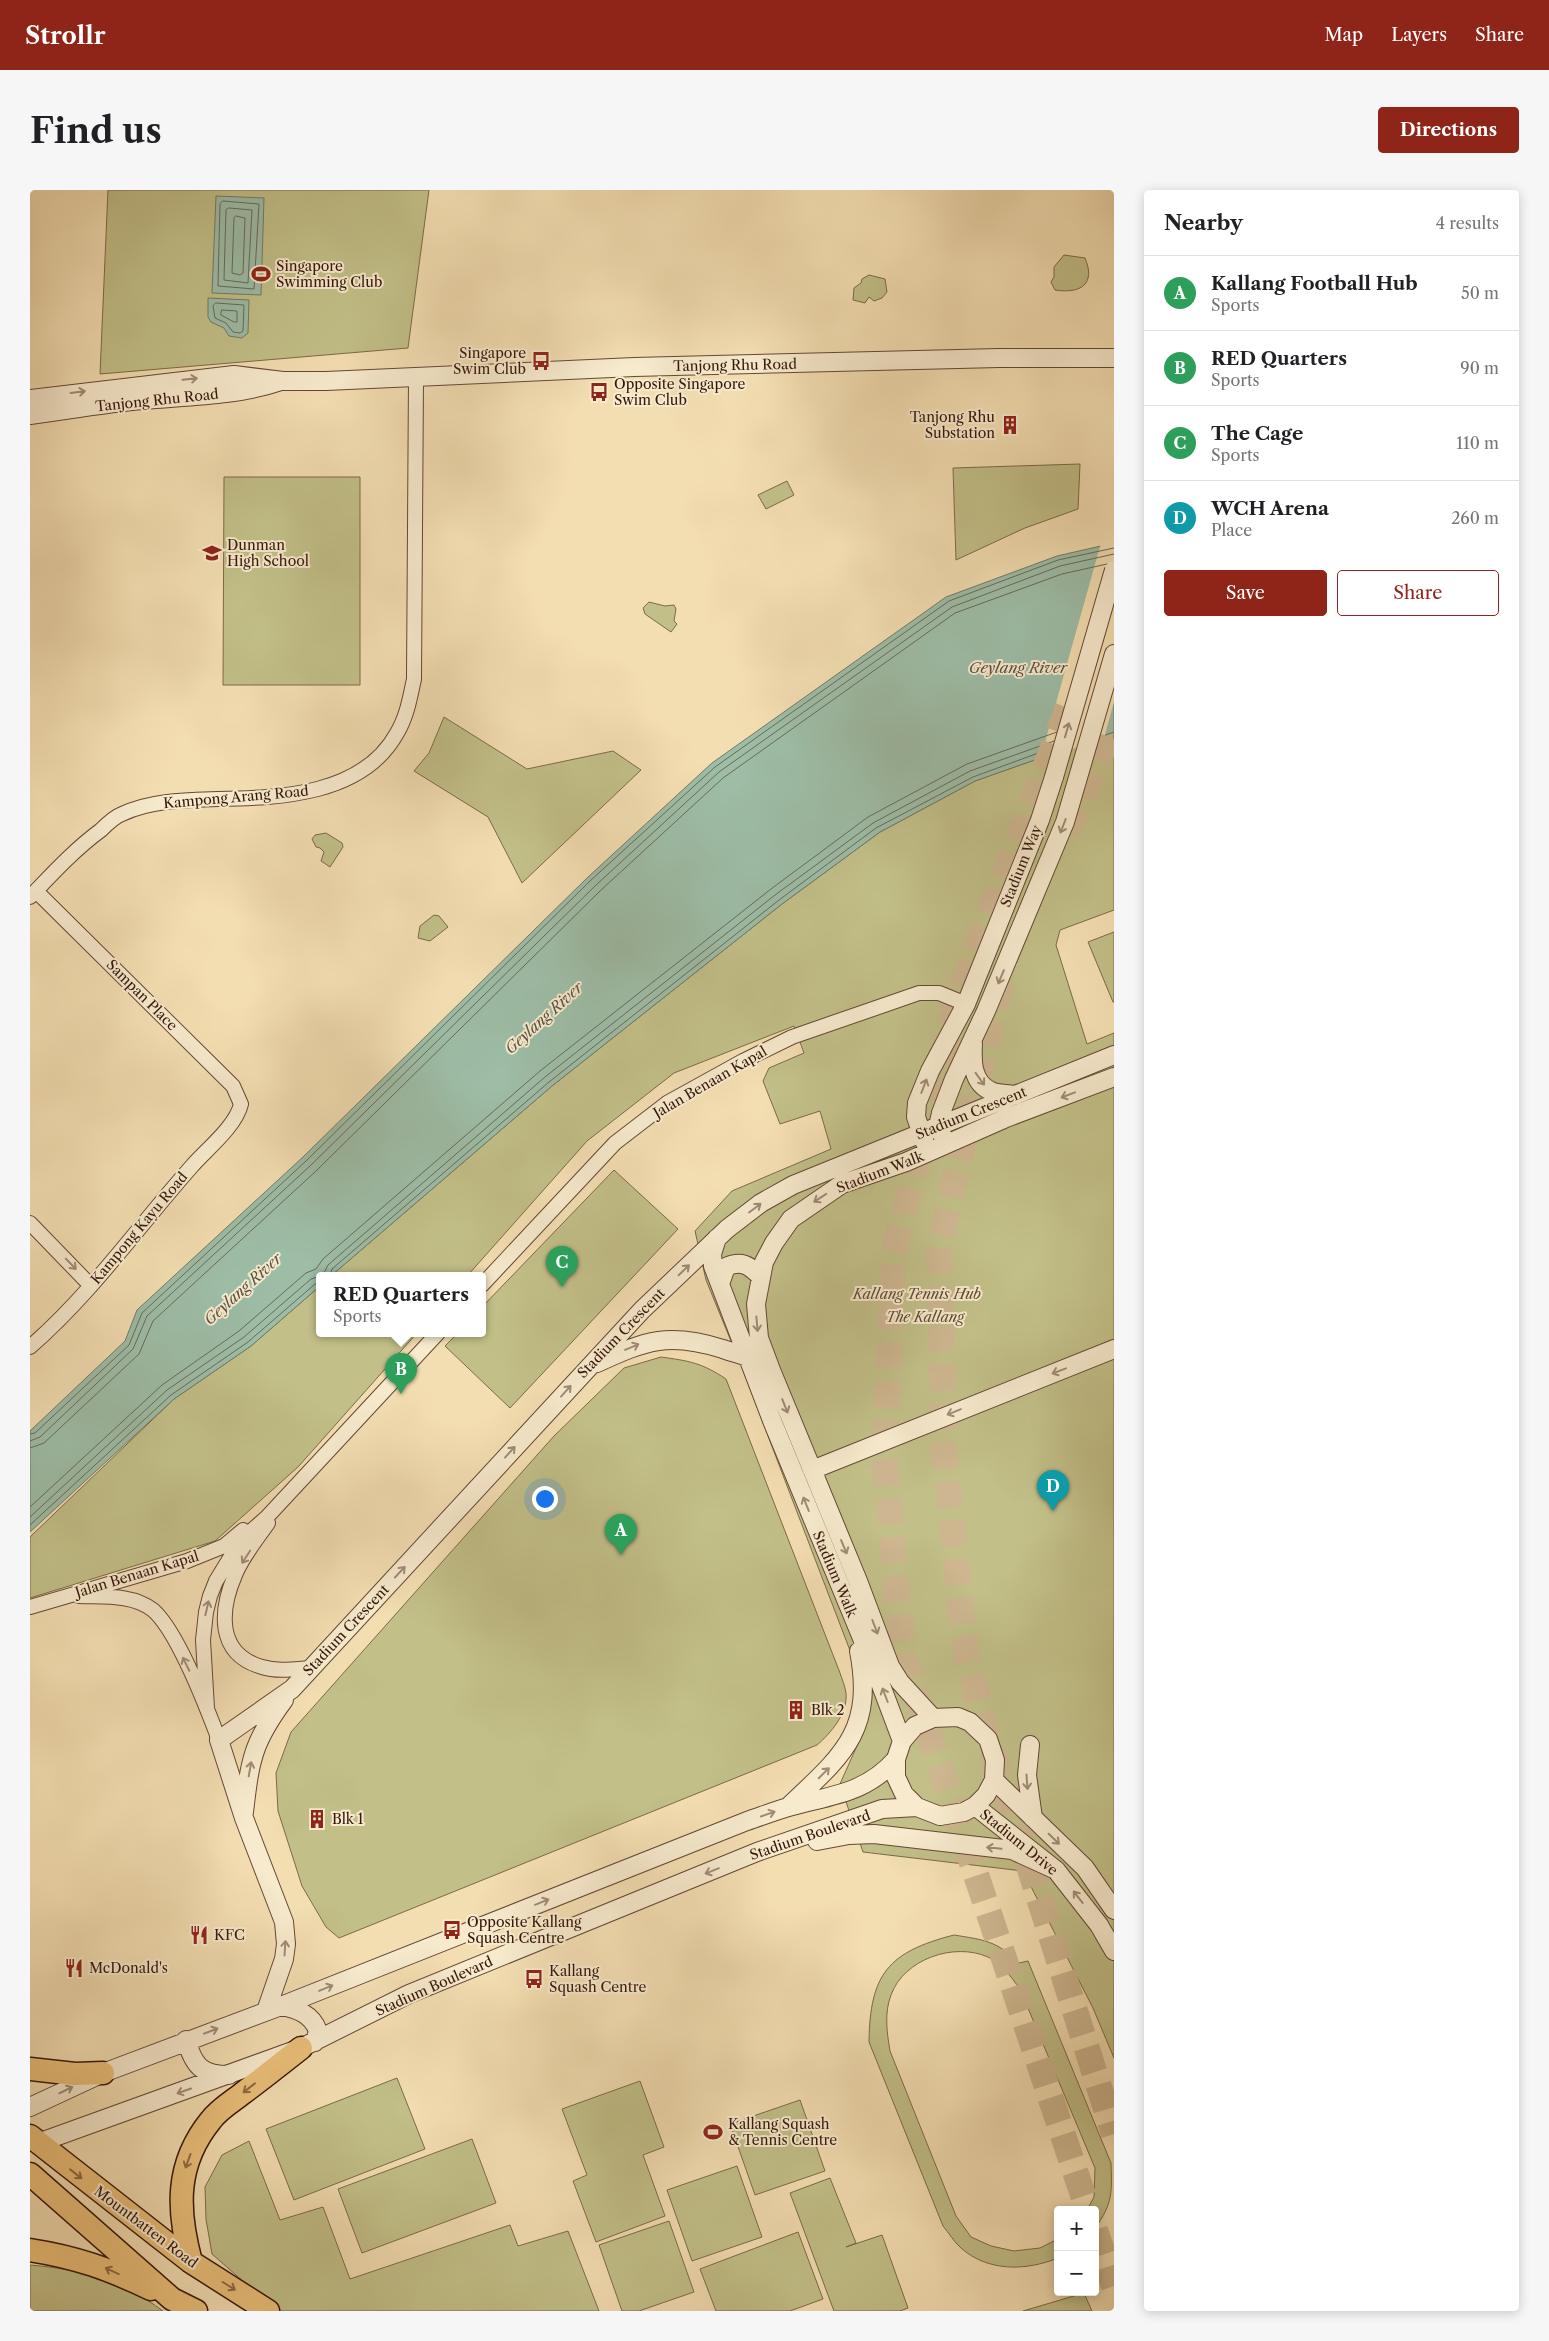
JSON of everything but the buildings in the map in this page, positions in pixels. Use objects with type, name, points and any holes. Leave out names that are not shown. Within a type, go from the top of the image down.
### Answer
[{"type":"main road","points":[[191,2262],[183,2230],[180,2197],[186,2169],[194,2146],[212,2119],[308,2045]]},
{"type":"main road","points":[[30,2069],[74,2074],[103,2072]]},
{"type":"main road","name":"Mountbatten Road","points":[[34,2140],[191,2262],[268,2311]]},
{"type":"main road","points":[[30,2174],[172,2299]]},
{"type":"main road","points":[[30,2250],[64,2255],[105,2268],[196,2311]]},
{"type":"street","name":"Tanjong Rhu Road","points":[[1066,358],[1093,348],[1114,346]]},
{"type":"street","name":"Tanjong Rhu Road","points":[[30,399],[234,375],[283,380],[416,378],[634,367],[1066,358],[1110,361]]},
{"type":"street","name":"Kampong Arang Road","points":[[33,894],[71,853],[123,813],[150,805],[182,800],[279,796],[317,790],[364,768],[378,759],[392,740],[407,713],[414,679],[416,378]]},
{"type":"street","name":"Tanjong Rhu Road","points":[[30,415],[142,400],[236,393],[256,390],[283,380]]},
{"type":"street","name":"Stadium Way","points":[[929,1152],[920,1133],[916,1117],[917,1103],[930,1072],[966,1004],[1040,820],[1114,570]]},
{"type":"street","name":"Stadium Way","points":[[938,1126],[954,1079],[973,1041],[1065,822],[1114,654]]},
{"type":"street","name":"Sampan Place","points":[[33,894],[233,1086],[241,1104]]},
{"type":"street","name":"Jalan Benaan Kapal","points":[[486,1281],[615,1143],[667,1103],[743,1061],[792,1037],[919,993],[938,993],[966,1004]]},
{"type":"street","points":[[973,1041],[972,1065],[978,1079],[990,1091],[1015,1095]]},
{"type":"street","name":"Stadium Crescent","points":[[218,1740],[292,1689],[642,1310],[717,1238],[761,1203],[793,1185],[1114,1055]]},
{"type":"street","name":"Stadium Walk","points":[[933,1718],[900,1682],[890,1666],[858,1581],[758,1338],[756,1304],[760,1276],[764,1262],[791,1219],[811,1203],[842,1184],[947,1146],[1006,1118],[1114,1078]]},
{"type":"street","name":"Kampong Kayu Road","points":[[30,1348],[92,1286],[192,1166],[236,1118],[241,1104]]},
{"type":"street","points":[[938,1126],[947,1146]]},
{"type":"street","points":[[30,1223],[92,1286]]},
{"type":"street","name":"Stadium Walk","points":[[717,1238],[712,1254],[713,1266],[750,1358],[772,1423],[852,1614],[902,1741]]},
{"type":"street","points":[[720,1284],[726,1267],[734,1264],[742,1263],[751,1267],[760,1276]]},
{"type":"street","name":"Jalan Benaan Kapal","points":[[207,1708],[203,1640],[206,1612],[216,1581],[241,1540],[282,1501],[434,1337]]},
{"type":"street","points":[[588,1367],[638,1344],[665,1339],[690,1340],[750,1358],[771,1370]]},
{"type":"street","points":[[812,1470],[1114,1349]]},
{"type":"street","name":"Jalan Benaan Kapal","points":[[30,1607],[186,1561],[224,1546],[260,1515],[282,1501]]},
{"type":"street","points":[[282,1501],[236,1573],[224,1613],[225,1630],[230,1644],[242,1657],[261,1667],[281,1670],[312,1668]]},
{"type":"street","name":"Jalan Benaan Kapal","points":[[66,1595],[119,1597],[138,1602],[152,1610],[172,1636],[207,1708],[244,1818]]},
{"type":"street","points":[[789,1807],[833,1764],[858,1728],[864,1703],[865,1679],[852,1614]]},
{"type":"street","points":[[292,1689],[268,1722],[256,1743],[250,1766],[244,1818],[284,1922],[286,1944],[273,2008],[301,2011],[311,2019],[318,2031],[308,2045]]},
{"type":"street","name":"Stadium Boulevard","points":[[916,1807],[904,1794],[896,1777],[896,1759],[902,1741],[915,1726],[933,1718],[958,1718],[980,1730],[993,1749],[995,1760],[994,1780]]},
{"type":"street","points":[[1030,1745],[1027,1775],[1033,1818]]},
{"type":"street","name":"Stadium Boulevard","points":[[30,2107],[103,2072],[273,2008],[738,1824],[789,1807],[851,1791],[869,1783],[884,1772],[896,1759]]},
{"type":"street","points":[[975,1806],[986,1795],[994,1780]]},
{"type":"street","name":"Stadium Drive","points":[[994,1780],[1084,1868],[1114,1910]]},
{"type":"street","name":"Stadium Boulevard","points":[[34,2140],[230,2075],[308,2045],[409,1994],[758,1852],[882,1809],[916,1807],[940,1816],[952,1815],[975,1806]]},
{"type":"street","name":"Stadium Drive","points":[[975,1806],[1056,1870],[1099,1925],[1114,1950]]},
{"type":"street","points":[[758,1852],[849,1835],[874,1834],[1012,1850],[1056,1870]]},
{"type":"street","points":[[186,2040],[192,2059],[203,2070],[218,2075],[230,2075]]},
{"type":"green space","name":"Singapore Swimming Club","points":[[108,190],[429,190],[408,348],[100,374]]},
{"type":"green space","points":[[1064,255],[1085,258],[1089,275],[1084,285],[1079,288],[1064,291],[1055,290],[1051,282],[1054,277],[1054,267]]},
{"type":"green space","points":[[869,275],[885,279],[887,292],[882,298],[874,301],[869,297],[865,303],[853,300],[854,288],[861,283],[862,279]]},
{"type":"green space","points":[[1080,464],[1078,509],[1025,528],[956,560],[953,468]]},
{"type":"green space","points":[[224,477],[360,477],[360,685],[223,685]]},
{"type":"green space","points":[[787,481],[794,495],[766,509],[758,495]]},
{"type":"green space","points":[[649,602],[665,606],[674,605],[676,609],[674,621],[677,624],[671,632],[645,614],[643,608]]},
{"type":"green space","points":[[444,717],[527,769],[613,751],[641,770],[522,883],[488,817],[414,771],[429,753]]},
{"type":"green space","name":"The Kallang","points":[[1114,732],[1114,910],[1060,930],[1056,945],[1087,1044],[1114,1033],[1114,2058],[1093,2008],[1023,1871],[863,1852],[840,1784],[860,1739],[854,1661],[742,1368],[706,1280],[695,1231],[732,1191],[831,1149],[820,1111],[780,1124],[763,1081],[769,1068],[804,1053],[794,1026],[674,1073],[587,1141],[471,1272],[335,1272],[552,1086],[782,904],[880,832],[975,781]]},
{"type":"green space","points":[[326,833],[342,843],[343,847],[330,867],[321,861],[324,852],[316,847],[312,839],[315,835]]},
{"type":"green space","points":[[434,915],[439,916],[448,927],[430,941],[418,938],[420,926]]},
{"type":"green space","points":[[1114,932],[1114,1002],[1113,1002],[1088,942]]},
{"type":"green space","points":[[614,1170],[678,1229],[510,1408],[445,1346],[454,1337],[486,1337],[486,1303]]},
{"type":"green space","points":[[316,1289],[316,1337],[413,1337],[298,1467],[215,1541],[30,1598],[30,1537],[174,1399],[251,1346]]},
{"type":"green space","points":[[661,1357],[695,1363],[710,1369],[726,1379],[843,1683],[846,1700],[838,1722],[817,1745],[339,1938],[326,1927],[302,1886],[278,1811],[276,1773],[291,1732],[554,1436],[624,1368]]},
{"type":"green space","points":[[954,1935],[974,1938],[997,1946],[1019,1963],[1028,1961],[1111,2163],[1110,2197],[1099,2222],[1099,2206],[1089,2206],[1094,2197],[1095,2168],[1020,1989],[998,1963],[988,1957],[975,1953],[946,1953],[918,1963],[898,1982],[891,1995],[887,2009],[890,2051],[956,2216],[971,2237],[991,2246],[1014,2251],[1040,2248],[1054,2241],[1054,2259],[1020,2267],[995,2265],[983,2262],[972,2256],[954,2240],[943,2226],[869,2042],[873,1999],[887,1969],[898,1958],[913,1949]]},
{"type":"green space","points":[[397,2078],[425,2149],[294,2200],[266,2129]]},
{"type":"green space","points":[[640,2081],[664,2147],[643,2155],[665,2216],[596,2242],[573,2181],[587,2175],[562,2109]]},
{"type":"green space","points":[[800,2100],[825,2171],[755,2195],[730,2124]]},
{"type":"green space","points":[[472,2139],[496,2203],[362,2253],[338,2189]]},
{"type":"green space","points":[[249,2141],[280,2220],[323,2207],[350,2279],[510,2225],[518,2246],[568,2231],[599,2311],[277,2311],[212,2254],[206,2219],[205,2187],[222,2155]]},
{"type":"green space","points":[[737,2166],[762,2237],[692,2261],[667,2190]]},
{"type":"green space","points":[[830,2178],[856,2243],[846,2247],[882,2235],[908,2308],[900,2311],[834,2311],[790,2193]]},
{"type":"green space","points":[[669,2221],[694,2292],[639,2311],[622,2311],[599,2245]]},
{"type":"green space","points":[[798,2232],[823,2299],[790,2311],[716,2311],[700,2269]]},
{"type":"green space","points":[[30,2265],[83,2273],[100,2278],[132,2292],[163,2311],[30,2311]]},
{"type":"green space","points":[[1074,2296],[1085,2296],[1092,2311],[1023,2311]]},
{"type":"water","points":[[216,196],[264,198],[261,295],[212,293]]},
{"type":"water","points":[[208,298],[249,300],[248,333],[242,338],[229,336],[224,328],[211,322],[208,317]]},
{"type":"water","name":"Geylang River","points":[[1114,543],[1114,732],[975,781],[880,832],[782,904],[552,1086],[335,1272],[316,1272],[316,1289],[251,1346],[174,1399],[30,1532],[30,1431],[125,1341],[137,1310],[303,1157],[587,878],[712,763],[946,597],[1057,556]]},
{"type":"pier","points":[[1114,540],[1114,702],[1104,738],[1040,760],[1101,543]]},
{"type":"tunnel","points":[[1068,708],[955,1002],[893,1256],[884,1457],[904,1659],[1087,2206]]},
{"type":"tunnel","points":[[1066,832],[1114,725]]},
{"type":"tunnel","points":[[1001,982],[939,1245],[944,1451],[966,1653],[988,1737],[1114,2134]]},
{"type":"tunnel","points":[[1099,2242],[1114,2286]]},
{"type":"place","name":"Singapore Swimming Club","points":[[261,274]]},
{"type":"place","name":"Singapore Swim Club","points":[[541,361]]},
{"type":"place","name":"Opposite Singapore Swim Club","points":[[599,392]]},
{"type":"place","name":"Tanjong Rhu Substation","points":[[1010,425]]},
{"type":"place","name":"Dunman High School","points":[[212,553]]},
{"type":"place","name":"The Cage","points":[[562,1287]]},
{"type":"place","name":"RED Quarters","points":[[401,1394]]},
{"type":"place","name":"WCH Arena","points":[[1053,1511]]},
{"type":"place","name":"Kallang Football Hub","points":[[621,1555]]},
{"type":"place","name":"Blk 2","points":[[796,1710]]},
{"type":"place","name":"Blk 1","points":[[317,1819]]},
{"type":"place","name":"Opposite Kallang Squash Centre","points":[[452,1930]]},
{"type":"place","name":"KFC","points":[[199,1935]]},
{"type":"place","name":"McDonald's","points":[[74,1968]]},
{"type":"place","name":"Kallang Squash Centre","points":[[534,1979]]},
{"type":"place","name":"Kallang Squash & Tennis Centre","points":[[713,2132]]},
{"type":"park label","name":"Kallang Tennis Hub","points":[[917,1294]]}]
